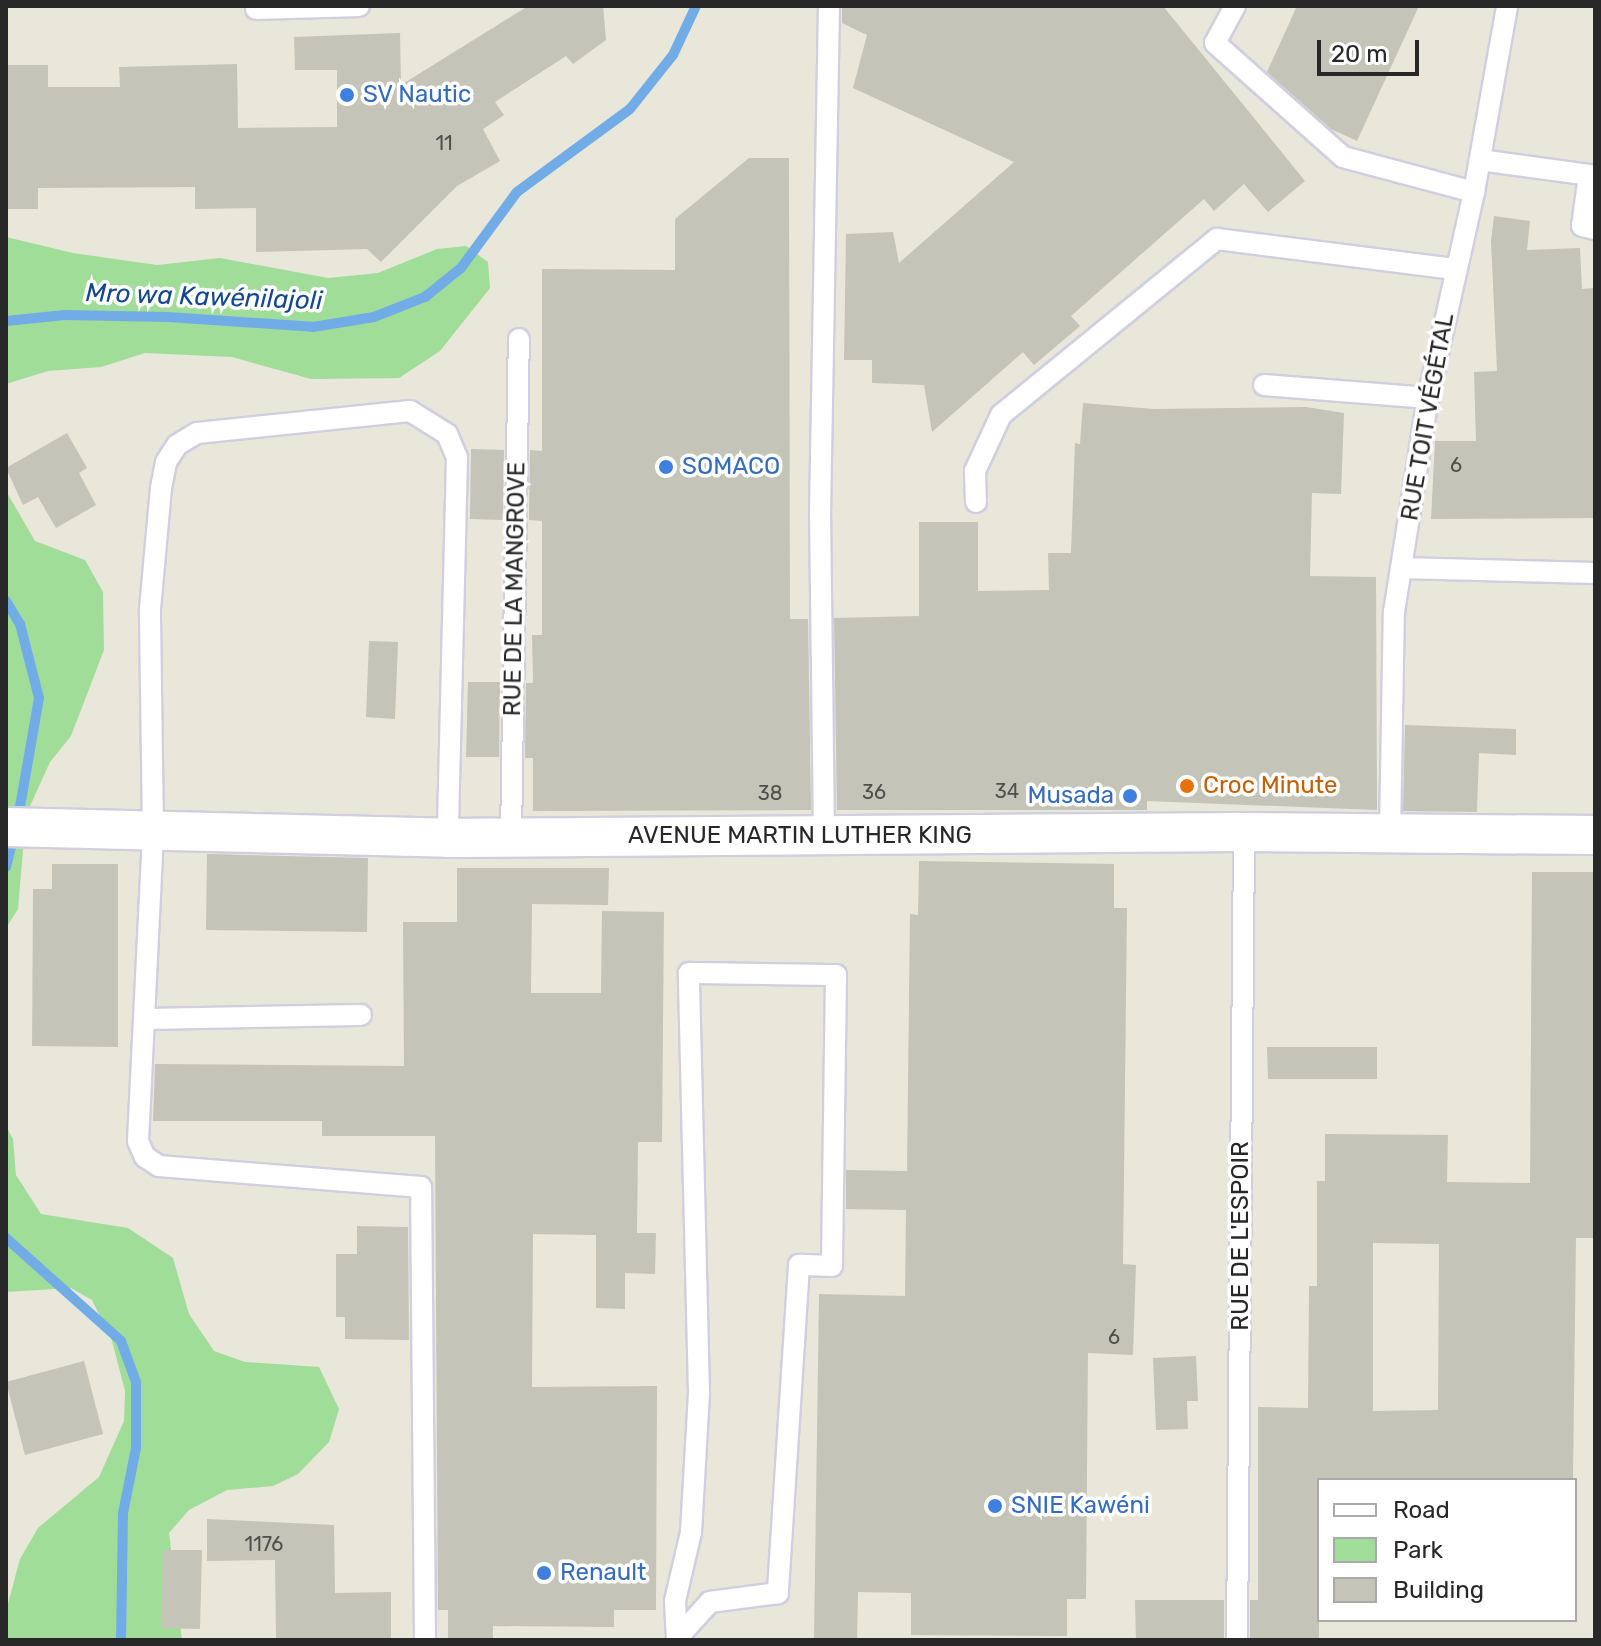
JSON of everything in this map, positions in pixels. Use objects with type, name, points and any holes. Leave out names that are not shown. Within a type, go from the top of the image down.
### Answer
[{"type":"street","name":"AVENUE MARTIN LUTHER KING","points":[[6,827],[448,838],[1244,832],[1595,835]]},
{"type":"lane","points":[[256,9],[359,6]]},
{"type":"lane","points":[[824,836],[820,515],[829,6]]},
{"type":"lane","points":[[1235,6],[1215,43],[1343,157],[1474,192]]},
{"type":"lane","name":"RUE TOIT VÉGÉTAL","points":[[1390,833],[1394,612],[1428,398],[1474,192],[1507,6]]},
{"type":"lane","points":[[1480,160],[1589,175],[1582,226],[1595,229]]},
{"type":"lane","points":[[976,502],[975,471],[1001,415],[1217,239],[1456,269]]},
{"type":"lane","name":"RUE DE LA MANGROVE","points":[[511,838],[519,339]]},
{"type":"lane","points":[[1264,385],[1428,398]]},
{"type":"lane","points":[[425,1640],[421,1187],[159,1166],[145,1157],[138,1141],[153,832],[150,609],[166,462],[177,445],[197,433],[410,411],[435,422],[457,457],[448,838]]},
{"type":"lane","points":[[1401,568],[1595,573]]},
{"type":"lane","name":"RUE DE L'ESPOIR","points":[[1237,1640],[1244,832]]},
{"type":"lane","points":[[689,973],[836,975],[832,1266],[799,1265],[778,1593],[710,1602],[678,1638],[675,1601],[691,1532],[699,1392],[689,973]]},
{"type":"lane","points":[[144,1019],[361,1015]]},
{"type":"green space","points":[[6,237],[73,253],[157,265],[220,258],[328,278],[378,273],[437,249],[466,246],[488,262],[490,288],[440,351],[399,378],[311,379],[232,357],[145,353],[101,367],[48,371],[6,384]]},
{"type":"green space","points":[[6,491],[35,541],[85,560],[103,592],[104,650],[71,736],[50,762],[26,815],[18,909],[6,928]]},
{"type":"green space","points":[[6,1126],[13,1139],[16,1175],[41,1214],[128,1228],[173,1258],[189,1314],[214,1351],[245,1362],[319,1367],[339,1409],[329,1442],[298,1474],[273,1486],[227,1490],[189,1510],[169,1533],[182,1640],[8,1640],[6,1611],[20,1559],[38,1528],[99,1477],[124,1421],[125,1391],[112,1341],[92,1300],[71,1288],[6,1292]]},
{"type":"building","points":[[528,6],[603,6],[606,40],[573,64],[566,56],[495,102],[504,115],[483,129],[500,161],[457,186],[381,262],[367,249],[256,252],[256,208],[195,209],[195,187],[38,188],[38,209],[7,209],[6,65],[48,65],[48,87],[120,87],[119,67],[237,64],[238,128],[337,127],[337,70],[295,70],[294,37],[400,33],[401,85]]},
{"type":"building","points":[[842,6],[1163,6],[1305,181],[1268,212],[1244,184],[1214,211],[1204,199],[1071,316],[1080,326],[1034,365],[1023,352],[932,432],[924,385],[872,383],[872,360],[844,360],[846,234],[893,232],[899,263],[1014,162],[853,88],[867,35],[842,23]]},
{"type":"building","points":[[1297,6],[1419,6],[1357,141],[1331,129],[1267,72]]},
{"type":"building","points":[[749,158],[789,158],[790,619],[808,619],[811,810],[533,811],[533,758],[525,758],[526,683],[533,683],[532,635],[542,635],[542,521],[529,520],[530,450],[542,451],[542,269],[675,270],[675,219]]},
{"type":"building","points":[[1494,216],[1530,221],[1527,250],[1580,248],[1582,289],[1595,288],[1595,518],[1431,519],[1435,441],[1476,441],[1474,372],[1497,371],[1491,241]]},
{"type":"building","points":[[1083,403],[1153,409],[1306,407],[1344,413],[1341,494],[1312,493],[1310,576],[1376,577],[1377,810],[1147,801],[1147,810],[837,810],[834,618],[919,616],[919,522],[978,522],[978,591],[1049,590],[1048,553],[1071,553],[1075,443],[1080,444]]},
{"type":"building","points":[[67,433],[87,468],[79,473],[96,505],[56,528],[38,497],[23,505],[6,468]]},
{"type":"building","points":[[471,449],[504,450],[503,520],[470,519]]},
{"type":"building","points":[[369,641],[398,642],[395,719],[366,717]]},
{"type":"building","points":[[468,682],[500,682],[499,757],[466,757]]},
{"type":"building","points":[[1405,725],[1516,729],[1516,755],[1479,753],[1477,812],[1403,811]]},
{"type":"building","points":[[207,854],[368,858],[367,932],[206,930]]},
{"type":"building","points":[[919,861],[1114,864],[1114,908],[1127,908],[1123,1264],[1136,1265],[1133,1355],[1088,1353],[1086,1599],[1067,1599],[1067,1636],[911,1635],[911,1593],[858,1592],[857,1640],[814,1640],[819,1294],[905,1296],[906,1210],[846,1209],[846,1170],[907,1171],[910,914],[918,915]]},
{"type":"building","points":[[52,864],[118,864],[118,1047],[32,1046],[33,889],[52,889]]},
{"type":"building","points":[[457,868],[609,868],[608,905],[532,904],[531,993],[601,993],[602,911],[664,912],[662,1142],[638,1142],[637,1233],[656,1233],[655,1274],[625,1273],[625,1309],[596,1308],[596,1235],[533,1234],[532,1387],[657,1386],[656,1610],[614,1610],[614,1627],[493,1626],[493,1640],[448,1640],[448,1610],[438,1610],[435,1136],[322,1136],[322,1121],[153,1121],[155,1064],[404,1066],[403,922],[457,922]]},
{"type":"building","points":[[1532,872],[1595,872],[1595,1238],[1576,1238],[1573,1478],[1317,1478],[1319,1640],[1250,1640],[1250,1600],[1258,1600],[1258,1407],[1308,1408],[1309,1286],[1317,1286],[1317,1181],[1325,1181],[1325,1134],[1448,1135],[1447,1182],[1530,1183]],"holes":[[[1373,1243],[1439,1244],[1438,1410],[1373,1411]]]},
{"type":"building","points":[[1267,1047],[1377,1047],[1377,1079],[1268,1079]]},
{"type":"building","points":[[357,1226],[408,1227],[409,1340],[345,1339],[345,1317],[336,1317],[336,1254],[357,1254]]},
{"type":"building","points":[[1196,1356],[1198,1401],[1187,1401],[1188,1429],[1156,1430],[1153,1358]]},
{"type":"building","points":[[84,1361],[103,1434],[25,1455],[6,1382]]},
{"type":"building","points":[[207,1519],[334,1525],[335,1593],[391,1592],[391,1640],[276,1640],[275,1560],[207,1561]]},
{"type":"building","points":[[163,1550],[202,1550],[200,1629],[161,1628]]},
{"type":"building","points":[[1135,1600],[1224,1600],[1224,1640],[1136,1640]]},
{"type":"waterway","name":"Mro wa Kawénilajoli","points":[[6,321],[65,315],[168,317],[313,327],[374,317],[425,297],[461,268],[517,192],[630,109],[673,55],[696,6]]},
{"type":"waterway","name":"Mro wa Kawénilajoli","points":[[6,601],[20,624],[39,698],[18,818]]},
{"type":"waterway","name":"Mro wa Kawénilajoli","points":[[6,867],[14,834]]},
{"type":"waterway","name":"Mro wa Kawénilajoli","points":[[6,1238],[121,1341],[136,1382],[136,1448],[123,1513],[121,1640]]},
{"type":"place","name":"SV Nautic","points":[[347,95]]},
{"type":"place","name":"SOMACO","points":[[666,467]]},
{"type":"place","name":"Croc Minute","points":[[1187,786]]},
{"type":"place","name":"Musada","points":[[1130,796]]},
{"type":"place","name":"SNIE Kawéni","points":[[995,1506]]},
{"type":"place","name":"Renault","points":[[544,1573]]}]
